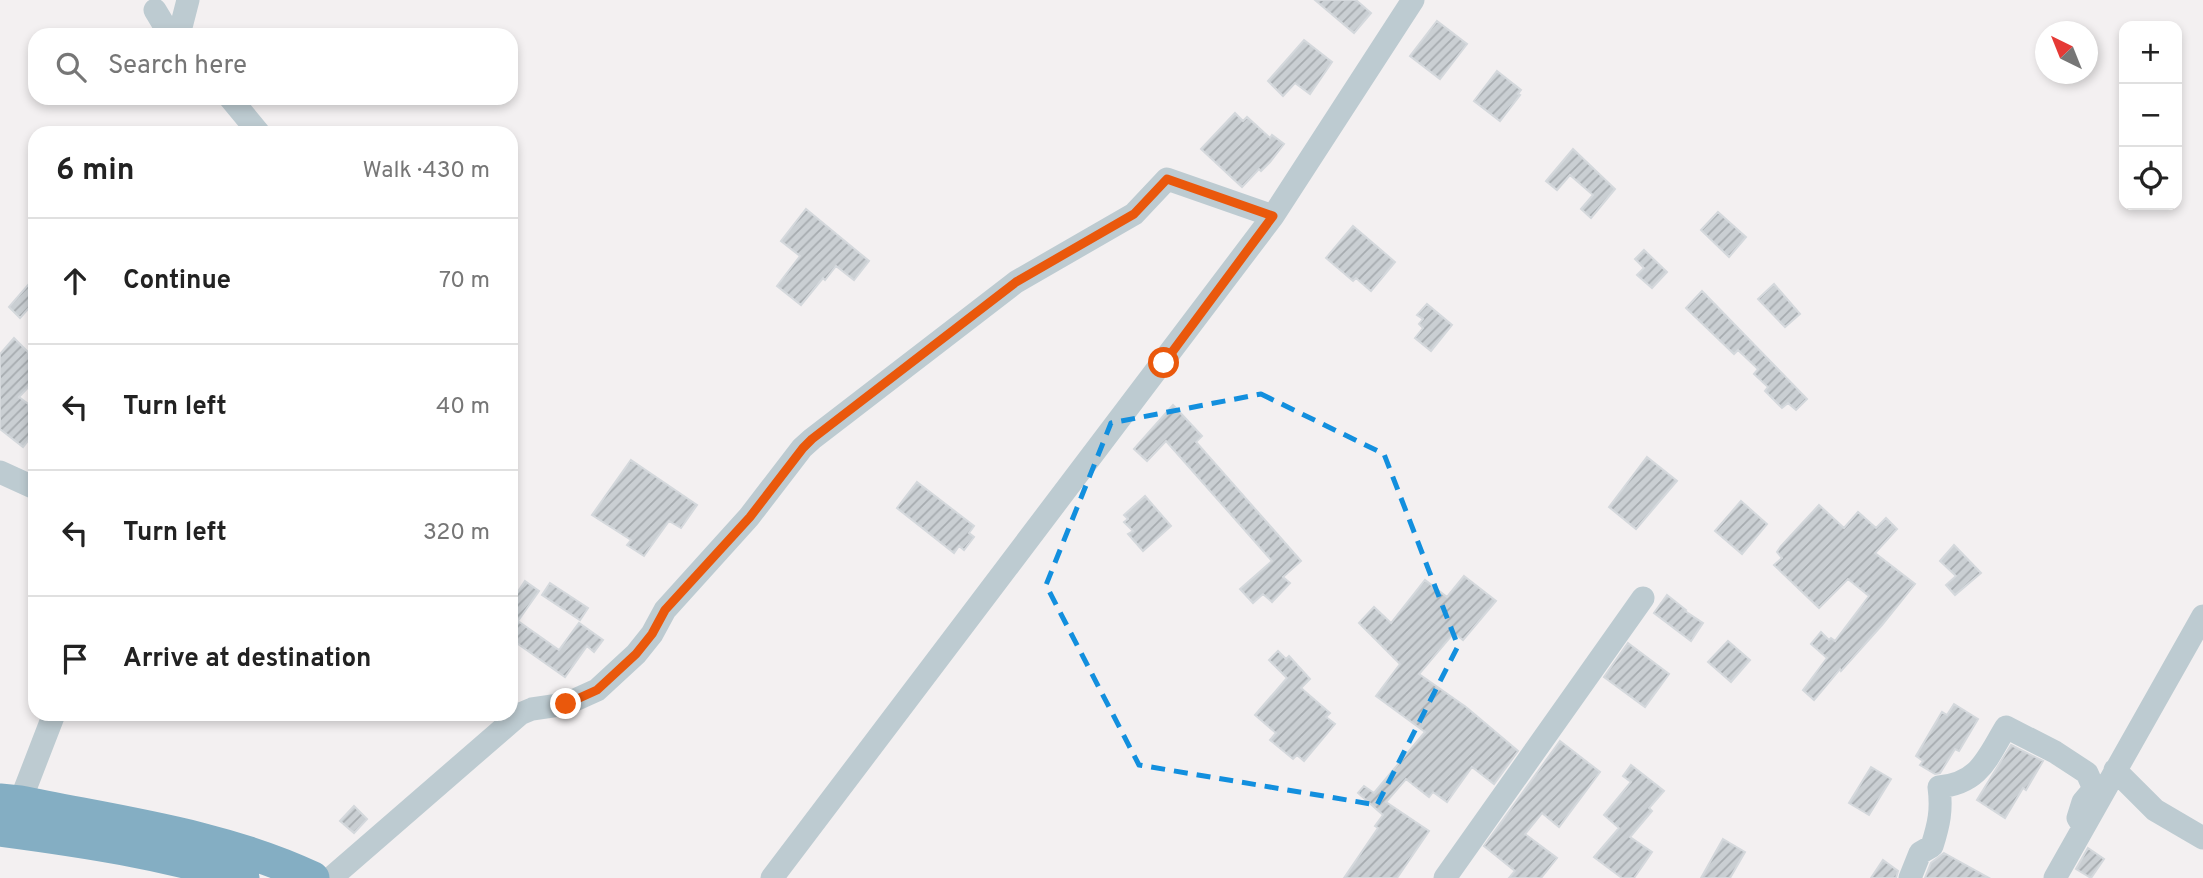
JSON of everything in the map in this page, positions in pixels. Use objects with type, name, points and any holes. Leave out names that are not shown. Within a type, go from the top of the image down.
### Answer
[{"type":"highway","points":[[10,801],[187,836],[263,858],[313,878]]},
{"type":"highway","points":[[0,830],[125,848],[179,859],[243,878]]},
{"type":"street","points":[[181,28],[188,0]]},
{"type":"street","points":[[772,878],[1273,216],[1413,0]]},
{"type":"street","points":[[155,10],[166,28]]},
{"type":"street","points":[[236,105],[253,126]]},
{"type":"street","points":[[518,717],[533,709],[566,704],[597,690],[636,654],[652,634],[665,610],[750,517],[803,448],[1016,282],[1134,214],[1167,179],[1273,216]]},
{"type":"street","points":[[0,472],[28,485]]},
{"type":"street","points":[[1445,878],[1643,597]]},
{"type":"street","points":[[2055,878],[2203,616]]},
{"type":"street","points":[[10,801],[50,721]]},
{"type":"street","points":[[331,878],[513,721]]},
{"type":"street","points":[[1910,878],[1920,853],[1931,846],[1936,832],[1942,810],[1939,787],[1954,785],[1979,771],[2006,727],[2055,752],[2087,773],[2094,789],[2083,802],[2078,818],[2083,826]]},
{"type":"street","points":[[2115,770],[2155,810],[2203,838]]},
{"type":"highlighted area","points":[[1261,394],[1384,454],[1458,646],[1377,805],[1139,765],[1046,585],[1111,423]]},
{"type":"building","points":[[1315,0],[1356,0],[1371,13],[1354,33]]},
{"type":"building","points":[[1437,21],[1467,44],[1440,79],[1410,56]]},
{"type":"building","points":[[1304,40],[1332,62],[1310,94],[1295,83],[1283,96],[1268,81]]},
{"type":"building","points":[[1497,71],[1521,90],[1500,121],[1474,101]]},
{"type":"building","points":[[1235,113],[1243,121],[1247,117],[1270,138],[1272,135],[1284,144],[1270,162],[1261,171],[1259,169],[1242,187],[1201,149]]},
{"type":"building","points":[[1573,149],[1615,189],[1591,218],[1581,209],[1593,195],[1570,175],[1557,190],[1546,181]]},
{"type":"building","points":[[806,209],[869,261],[854,280],[836,266],[801,305],[777,286],[800,256],[781,241]]},
{"type":"building","points":[[1718,212],[1746,237],[1729,257],[1701,230]]},
{"type":"building","points":[[1353,226],[1395,262],[1371,291],[1356,278],[1353,281],[1326,258]]},
{"type":"building","points":[[1644,250],[1667,272],[1652,288],[1637,275],[1644,268],[1635,259]]},
{"type":"building","points":[[1774,284],[1800,314],[1785,327],[1758,299]]},
{"type":"building","points":[[28,285],[28,309],[20,318],[9,307]]},
{"type":"building","points":[[1702,291],[1807,399],[1796,410],[1788,403],[1782,408],[1765,391],[1768,387],[1754,374],[1758,369],[1738,350],[1734,354],[1686,308]]},
{"type":"building","points":[[1427,304],[1452,325],[1431,351],[1415,338],[1423,328],[1419,324],[1423,319],[1417,315]]},
{"type":"building","points":[[14,338],[28,352],[28,387],[19,397],[28,404],[28,441],[23,447],[0,429],[0,354]]},
{"type":"building","points":[[1173,405],[1202,436],[1196,442],[1301,561],[1283,577],[1290,583],[1272,602],[1263,594],[1253,603],[1240,589],[1272,561],[1166,441],[1147,461],[1134,449]]},
{"type":"building","points":[[1647,457],[1677,481],[1636,529],[1609,507]]},
{"type":"building","points":[[631,460],[697,505],[681,528],[669,521],[644,556],[627,545],[631,540],[592,515]]},
{"type":"building","points":[[917,482],[974,526],[969,533],[974,537],[964,550],[959,546],[954,553],[897,508]]},
{"type":"building","points":[[1145,496],[1171,526],[1143,551],[1128,534],[1133,531],[1124,522],[1128,519],[1124,515]]},
{"type":"building","points":[[1741,501],[1767,524],[1742,554],[1715,531]]},
{"type":"building","points":[[1819,505],[1844,528],[1858,512],[1876,528],[1886,518],[1897,529],[1875,553],[1915,584],[1814,700],[1803,690],[1827,658],[1811,644],[1821,632],[1829,640],[1831,638],[1835,641],[1869,596],[1848,579],[1819,608],[1774,565],[1782,558],[1777,552],[1781,546]]},
{"type":"building","points":[[1954,545],[1981,573],[1955,595],[1946,585],[1956,576],[1940,561]]},
{"type":"building","points":[[1464,576],[1496,601],[1463,640],[1452,635],[1419,674],[1466,707],[1518,751],[1494,784],[1472,767],[1447,802],[1433,792],[1429,797],[1406,779],[1386,802],[1429,831],[1397,878],[1344,878],[1378,828],[1375,826],[1383,815],[1358,793],[1364,786],[1374,793],[1425,732],[1376,696],[1400,664],[1359,623],[1374,607],[1391,623],[1425,580],[1447,597]]},
{"type":"building","points":[[525,581],[539,591],[518,621],[518,592]]},
{"type":"building","points":[[550,583],[588,608],[580,620],[542,595]]},
{"type":"building","points":[[1667,595],[1703,623],[1691,641],[1654,613]]},
{"type":"building","points":[[518,621],[559,650],[579,623],[603,640],[594,652],[587,646],[565,677],[518,644]]},
{"type":"building","points":[[1728,641],[1750,660],[1731,682],[1708,662]]},
{"type":"building","points":[[1628,643],[1669,674],[1645,707],[1604,677]]},
{"type":"building","points":[[1278,651],[1286,659],[1289,656],[1310,679],[1301,688],[1330,713],[1326,717],[1335,724],[1304,761],[1297,755],[1293,759],[1270,740],[1276,733],[1255,715],[1287,678],[1269,660]]},
{"type":"building","points":[[1954,704],[1978,719],[1959,751],[1955,749],[1940,773],[1935,774],[1920,765],[1923,761],[1916,756],[1942,712],[1947,715]]},
{"type":"building","points":[[1560,741],[1600,772],[1559,827],[1542,813],[1525,834],[1557,858],[1541,878],[1509,878],[1515,871],[1484,846]]},
{"type":"building","points":[[2011,745],[2043,761],[2005,818],[1977,800]]},
{"type":"building","points":[[1631,765],[1664,791],[1649,808],[1652,811],[1630,837],[1652,852],[1634,878],[1622,878],[1594,857],[1619,828],[1604,815],[1631,782],[1623,776]]},
{"type":"building","points":[[1871,767],[1891,779],[1869,815],[1849,803]]},
{"type":"building","points":[[354,806],[367,819],[354,833],[340,821]]},
{"type":"building","points":[[1723,839],[1745,852],[1730,878],[1701,878]]},
{"type":"building","points":[[2088,848],[2104,859],[2091,878],[2076,869]]},
{"type":"building","points":[[1944,853],[1989,878],[1925,878],[1931,863]]},
{"type":"building","points":[[1883,860],[1898,871],[1896,878],[1871,878]]},
{"type":"route","points":[[566,704],[597,690],[636,654],[652,634],[665,610],[750,517],[812,439],[1016,282],[1134,214],[1167,179],[1273,216],[1164,363]]}]
